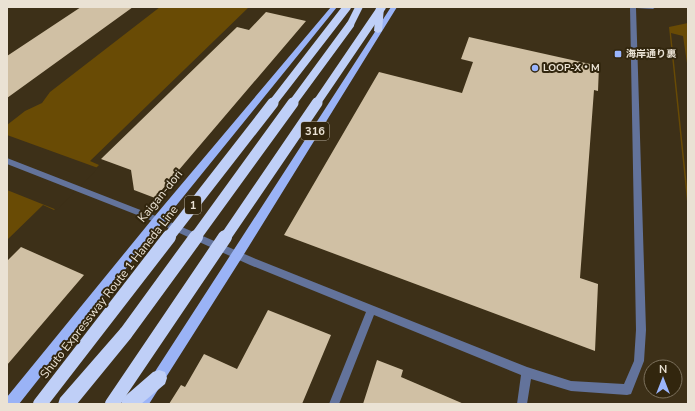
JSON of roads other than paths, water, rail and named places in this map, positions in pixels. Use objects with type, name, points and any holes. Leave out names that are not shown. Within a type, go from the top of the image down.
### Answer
[{"type":"highway","name":"Shuto Expressway Route 1 Haneda Line","points":[[40,404],[347,7]]},
{"type":"highway","points":[[66,404],[126,333],[350,25],[358,7]]},
{"type":"highway","points":[[378,31],[381,7]]},
{"type":"highway","points":[[112,404],[381,7]]},
{"type":"highway","points":[[129,404],[159,378]]},
{"type":"main road","name":"Kaigan-dori","points":[[10,404],[158,220],[334,7]]},
{"type":"main road","name":"316","points":[[142,404],[394,7]]},
{"type":"street","points":[[7,161],[158,220],[237,256],[527,372],[571,386],[627,390],[638,361],[641,330],[633,7]]},
{"type":"street","points":[[637,7],[653,7]]},
{"type":"street","points":[[334,404],[371,310]]},
{"type":"street","points":[[522,404],[527,372]]},
{"type":"place","name":"海岸通り裏","points":[[618,54]]},
{"type":"place","name":"LOOP-X・M","points":[[535,68]]}]
